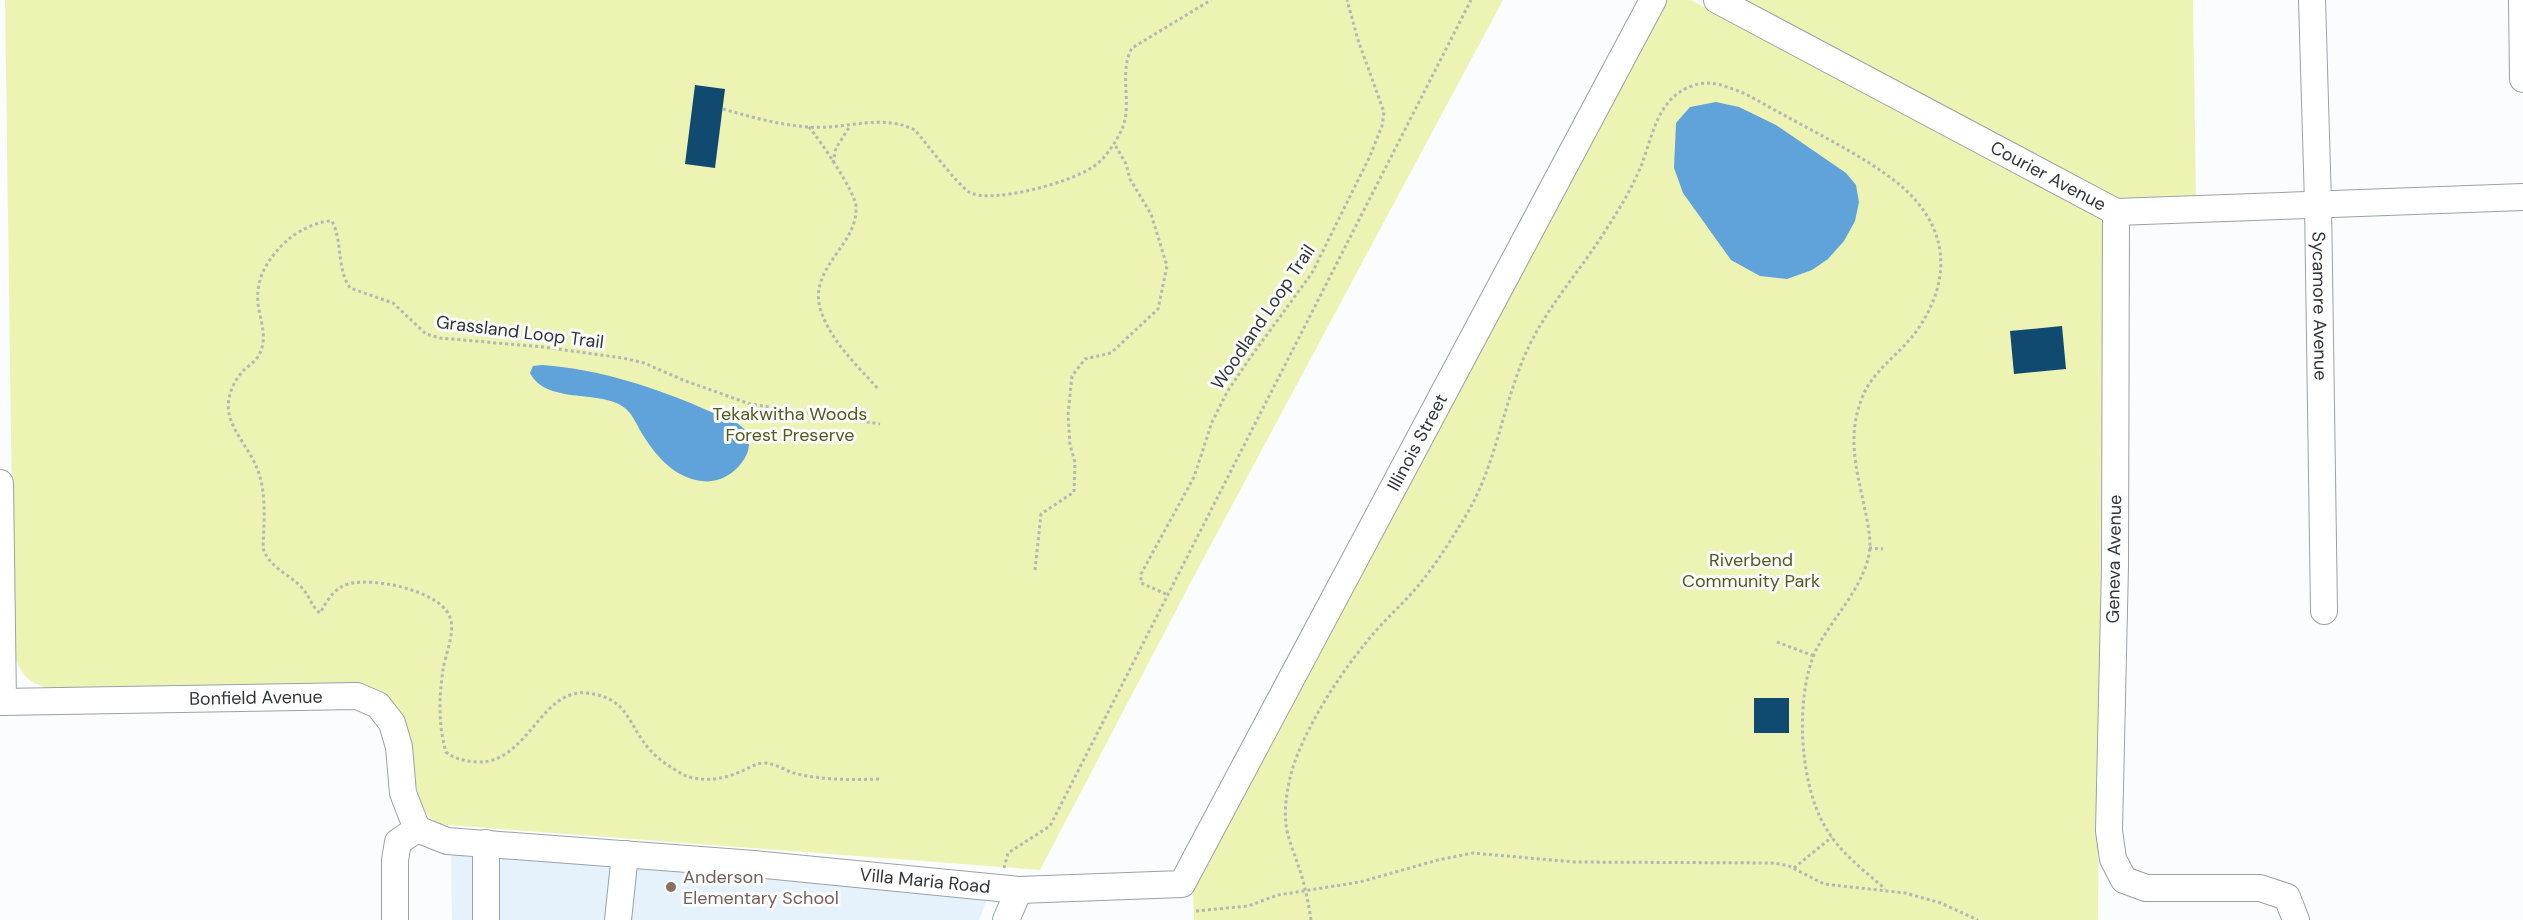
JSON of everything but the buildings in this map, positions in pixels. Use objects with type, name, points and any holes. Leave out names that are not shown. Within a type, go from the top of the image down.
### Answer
[{"type":"street","name":"Illinois Street","points":[[1182,884],[1653,0]]},
{"type":"street","name":"Courier Avenue","points":[[1717,0],[2116,212],[2523,197]]},
{"type":"street","name":"Sycamore Avenue","points":[[2312,0],[2318,203],[2324,611]]},
{"type":"street","points":[[2522,0],[2523,79]]},
{"type":"street","name":"Geneva Avenue","points":[[2116,212],[2115,566],[2109,831],[2113,859],[2124,880],[2146,888],[2260,888],[2287,897],[2296,920]]},
{"type":"street","points":[[0,483],[2,702]]},
{"type":"street","name":"Bonfield Avenue","points":[[2,702],[357,696],[378,705],[392,723],[399,747],[403,794],[417,829]]},
{"type":"street","name":"Villa Maria Road","points":[[417,829],[447,841],[754,864],[1018,890],[1182,884]]},
{"type":"street","points":[[395,920],[395,860],[398,842],[417,829]]},
{"type":"street","points":[[486,843],[484,904],[486,920]]},
{"type":"street","points":[[618,920],[625,854]]},
{"type":"street","points":[[1006,920],[1018,890]]},
{"type":"path","points":[[723,109],[759,119],[809,128],[895,123],[915,130],[968,191],[986,197],[1034,188],[1094,167],[1114,143],[1124,120],[1125,72],[1132,48],[1211,0]]},
{"type":"path","name":"Woodland Loop Trail","points":[[1166,594],[1141,584],[1141,574],[1194,477],[1212,422],[1227,392],[1312,273],[1370,156],[1382,126],[1384,112],[1358,40],[1347,0]]},
{"type":"path","points":[[1050,826],[1166,594],[1471,0]]},
{"type":"path","points":[[1311,920],[1306,890],[1286,826],[1286,801],[1291,772],[1305,741],[1337,681],[1365,642],[1420,584],[1467,514],[1480,489],[1516,378],[1530,345],[1552,305],[1605,232],[1628,194],[1659,114],[1675,93],[1696,84],[1712,83],[1730,88],[1831,140],[1888,175],[1911,195],[1940,240],[1941,281],[1931,306],[1918,329],[1870,381],[1860,401],[1852,447],[1868,522],[1868,558],[1860,579],[1814,656],[1804,692],[1801,720],[1809,783],[1820,817],[1832,837],[1885,889]]},
{"type":"path","points":[[833,163],[836,148],[851,125]]},
{"type":"path","points":[[809,128],[819,138],[853,195],[856,206],[852,230],[824,275],[819,291],[820,306],[834,336],[853,363],[879,390]]},
{"type":"path","points":[[1035,570],[1041,514],[1074,492],[1075,462],[1070,445],[1068,415],[1072,376],[1085,359],[1111,353],[1158,309],[1167,266],[1151,214],[1130,179],[1126,164],[1114,143]]},
{"type":"path","name":"Grassland Loop Trail","points":[[879,424],[750,404],[644,363],[623,358],[543,347],[440,338],[426,334],[393,303],[350,288],[341,267],[336,229],[332,221],[319,222],[293,236],[274,253],[265,267],[258,281],[258,307],[264,331],[259,356],[242,372],[231,387],[228,411],[257,467],[261,483],[263,548],[266,556],[274,567],[293,579],[305,592],[313,608],[320,613],[336,590],[347,584],[360,582],[380,583],[426,594],[441,604],[448,613],[452,621],[443,667],[440,724],[446,752],[453,757],[483,762],[500,757],[515,749],[555,704],[579,692],[604,696],[617,704],[629,716],[650,751],[686,776],[703,779],[718,778],[764,763],[809,776],[846,780],[879,779]]},
{"type":"path","points":[[1869,548],[1883,549]]},
{"type":"path","points":[[1777,642],[1814,656]]},
{"type":"path","points":[[1793,868],[1832,837]]},
{"type":"path","points":[[1196,911],[1248,906],[1278,895],[1360,882],[1473,853],[1574,862],[1775,863],[1793,868],[1824,884],[1885,889],[1941,903],[1978,920]]},
{"type":"shaded area","name":"Anderson Elementary School","points":[[451,854],[791,878],[989,895],[979,920],[452,920]]},
{"type":"green space","name":"Tekakwitha Woods Forest Preserve","points":[[5,0],[1503,0],[1193,578],[1040,870],[435,824],[422,807],[396,710],[376,690],[356,684],[50,689],[25,676],[18,665],[14,650]]},
{"type":"green space","name":"Riverbend Community Park","points":[[1663,0],[1691,0],[2103,215],[2098,920],[1194,920],[1193,887]]},
{"type":"green space","points":[[1733,0],[2193,0],[2196,201],[2118,202]]},
{"type":"water","points":[[1716,102],[1739,107],[1776,125],[1846,173],[1856,185],[1859,202],[1855,221],[1844,241],[1828,259],[1812,270],[1787,279],[1760,276],[1731,260],[1683,193],[1674,168],[1676,123],[1690,107]]},
{"type":"water","points":[[542,365],[607,375],[628,381],[730,420],[748,433],[747,455],[727,476],[707,481],[692,479],[674,470],[659,457],[646,441],[631,414],[622,406],[600,398],[560,393],[538,383],[530,373],[533,366]]},
{"type":"place","name":"Anderson Elementary School","points":[[671,887]]}]
